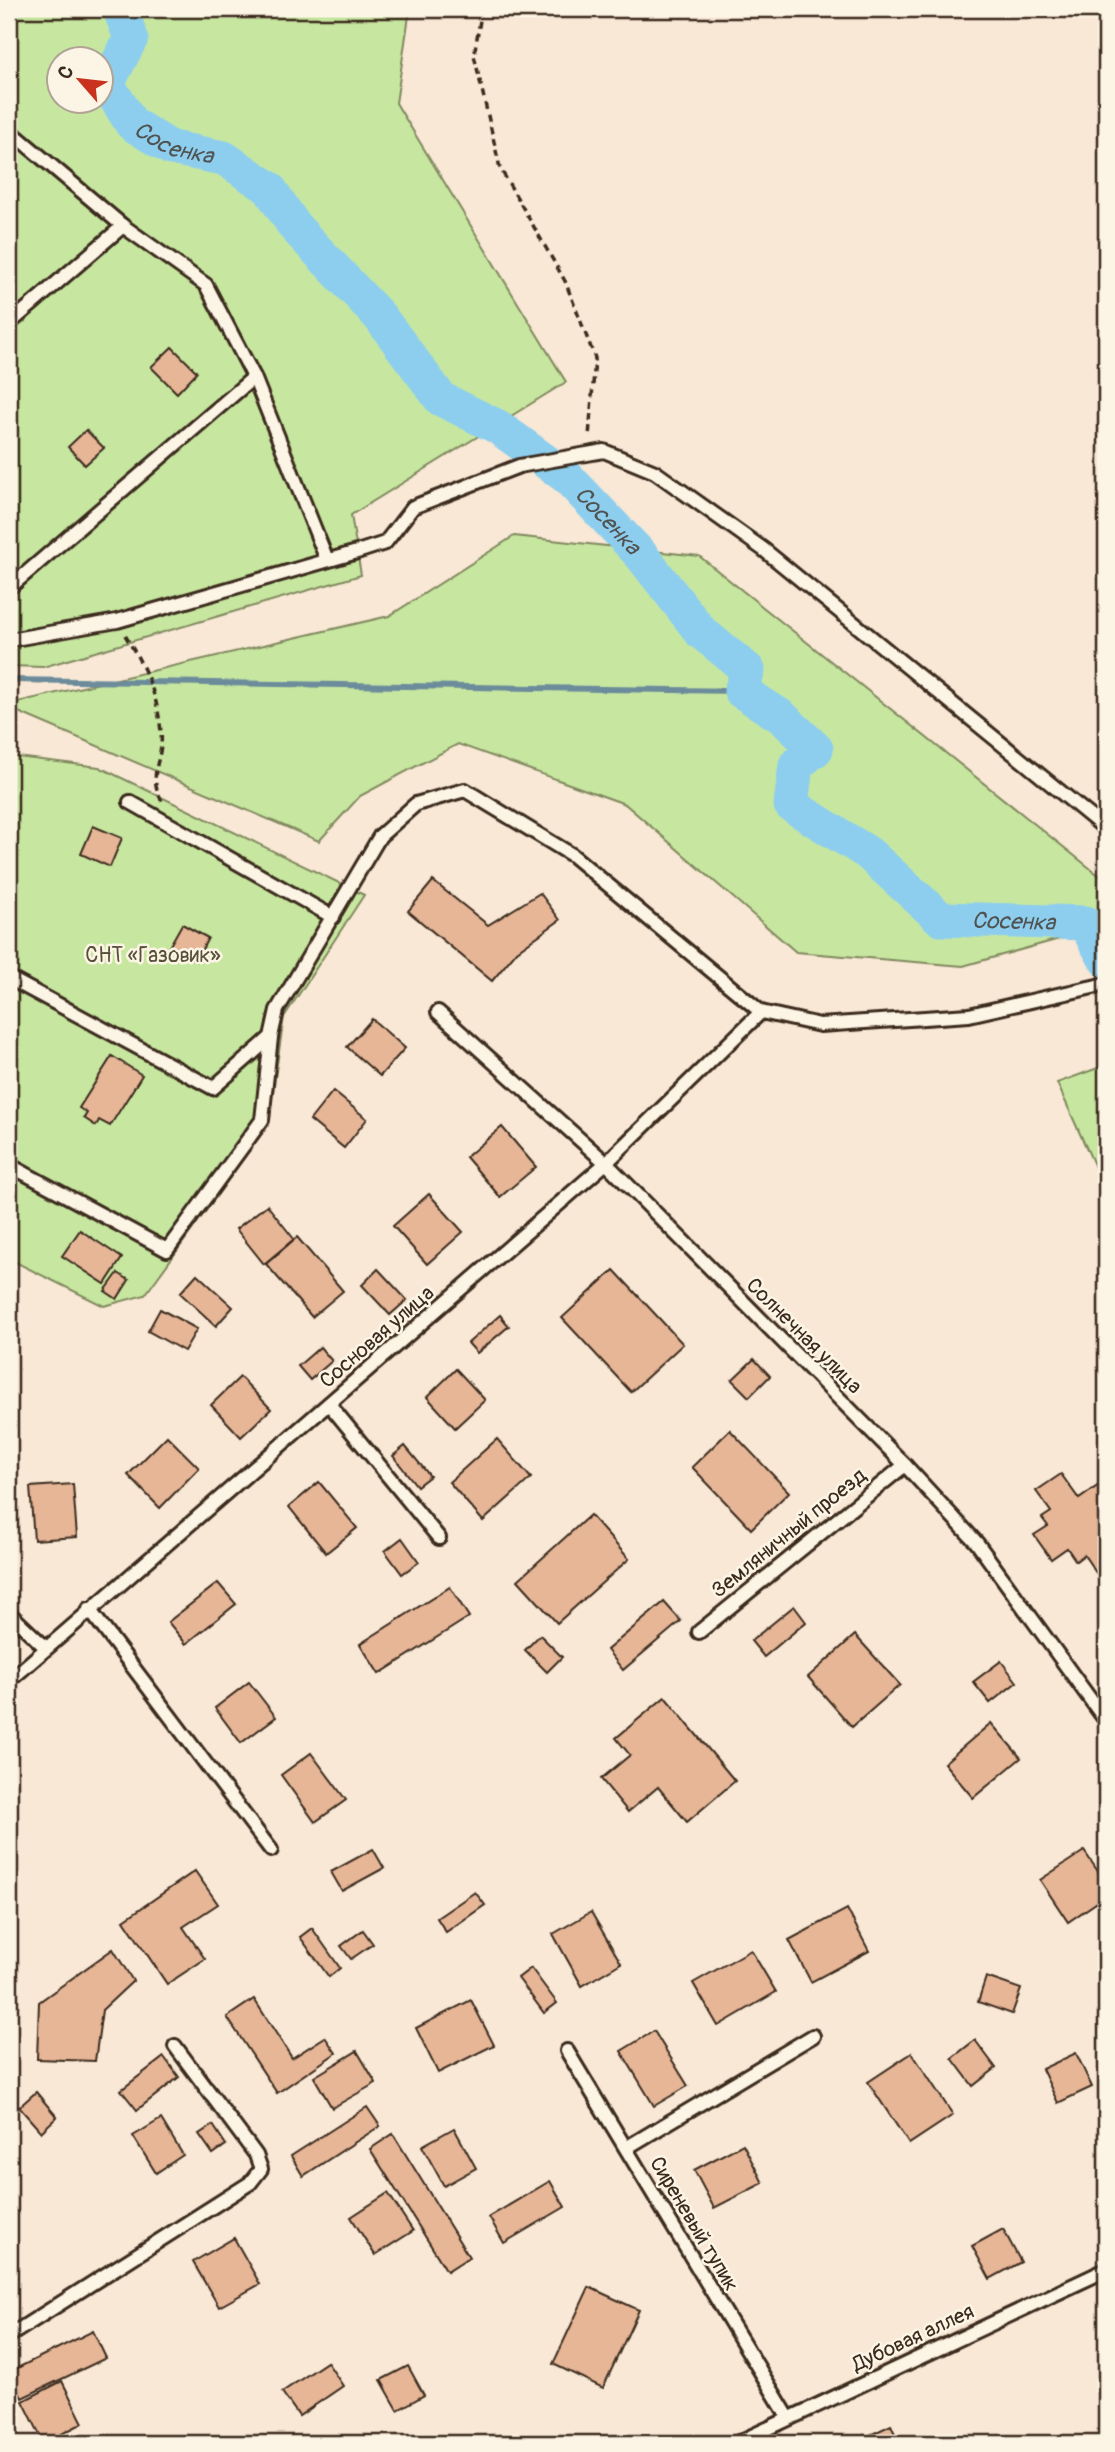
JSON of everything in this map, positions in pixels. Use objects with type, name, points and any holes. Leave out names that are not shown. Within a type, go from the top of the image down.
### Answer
[{"type":"lane","points":[[9,130],[123,226],[206,285],[254,377],[327,561]]},
{"type":"lane","points":[[9,324],[123,226]]},
{"type":"lane","points":[[9,588],[254,377]]},
{"type":"lane","points":[[9,640],[117,621],[327,561],[386,542],[412,507],[519,466],[568,455],[604,452],[656,472],[763,549],[1106,830]]},
{"type":"lane","points":[[9,1165],[167,1250],[262,1120],[271,1037],[277,1010],[380,836],[416,804],[465,790],[572,855],[761,1012],[820,1025],[955,1016],[1103,985]]},
{"type":"lane","points":[[130,802],[333,917]]},
{"type":"lane","points":[[9,978],[213,1088],[271,1037]]},
{"type":"lane","name":"Солнечная улица","points":[[438,1012],[606,1163],[905,1465],[977,1543],[1106,1721]]},
{"type":"lane","name":"Сосновая улица","points":[[9,1681],[606,1163],[761,1012]]},
{"type":"lane","points":[[329,1404],[439,1538]]},
{"type":"lane","name":"Земляничный проезд","points":[[699,1632],[905,1465]]},
{"type":"lane","points":[[89,1609],[271,1850]]},
{"type":"lane","points":[[9,1613],[45,1647]]},
{"type":"lane","points":[[626,2148],[813,2036]]},
{"type":"lane","points":[[9,2336],[250,2183],[261,2169],[256,2155],[175,2046]]},
{"type":"lane","name":"Сиреневый тупик","points":[[567,2051],[788,2417]]},
{"type":"lane","name":"Дубовая аллея","points":[[737,2443],[1106,2270]]},
{"type":"path","points":[[482,9],[474,55],[500,169],[565,281],[595,358],[588,453]]},
{"type":"path","points":[[117,621],[151,679],[162,735],[153,785],[178,829]]},
{"type":"green space","points":[[9,9],[410,9],[396,103],[566,382],[351,515],[361,575],[43,667],[9,666]]},
{"type":"green space","points":[[514,536],[699,556],[1106,881],[1106,926],[963,966],[796,952],[625,804],[458,744],[360,796],[319,841],[9,708],[9,704],[389,616]]},
{"type":"green space","name":"СНТ «Газовик»","points":[[9,756],[99,767],[364,895],[284,1017],[268,1125],[145,1295],[104,1306],[9,1259]]},
{"type":"green space","points":[[1106,1065],[1106,1191],[1057,1083]]},
{"type":"building","points":[[172,347],[197,372],[177,393],[151,367]]},
{"type":"building","points":[[86,430],[104,448],[85,465],[68,447]]},
{"type":"building","points":[[93,826],[122,838],[110,867],[81,854]]},
{"type":"building","points":[[433,881],[488,925],[540,893],[560,920],[517,951],[492,981],[408,911]]},
{"type":"building","points":[[182,924],[208,938],[196,961],[169,947]]},
{"type":"building","points":[[372,1019],[405,1048],[380,1076],[347,1047]]},
{"type":"building","points":[[112,1056],[142,1075],[110,1126],[99,1120],[96,1126],[84,1118],[87,1113],[79,1108]]},
{"type":"building","points":[[333,1091],[367,1119],[344,1148],[310,1120]]},
{"type":"building","points":[[502,1127],[536,1167],[500,1197],[466,1157]]},
{"type":"building","points":[[429,1194],[463,1232],[427,1264],[393,1226]]},
{"type":"building","points":[[267,1205],[294,1239],[264,1264],[236,1229]]},
{"type":"building","points":[[80,1230],[122,1258],[105,1284],[62,1256]]},
{"type":"building","points":[[297,1237],[343,1291],[312,1317],[266,1264]]},
{"type":"building","points":[[378,1269],[407,1300],[390,1315],[362,1285]]},
{"type":"building","points":[[614,1270],[683,1344],[631,1392],[562,1318]]},
{"type":"building","points":[[118,1273],[129,1280],[117,1299],[105,1291]]},
{"type":"building","points":[[197,1274],[233,1307],[216,1326],[180,1293]]},
{"type":"building","points":[[160,1309],[197,1329],[184,1351],[148,1331]]},
{"type":"building","points":[[500,1315],[509,1326],[477,1353],[468,1343]]},
{"type":"building","points":[[320,1347],[332,1361],[310,1380],[298,1366]]},
{"type":"building","points":[[754,1359],[770,1376],[749,1397],[732,1380]]},
{"type":"building","points":[[456,1369],[485,1400],[455,1428],[427,1397]]},
{"type":"building","points":[[240,1377],[271,1409],[241,1437],[211,1405]]},
{"type":"building","points":[[730,1430],[789,1492],[751,1529],[692,1467]]},
{"type":"building","points":[[167,1436],[199,1468],[160,1508],[128,1475]]},
{"type":"building","points":[[497,1439],[531,1478],[483,1521],[449,1482]]},
{"type":"building","points":[[405,1446],[430,1476],[417,1486],[393,1456]]},
{"type":"building","points":[[1061,1474],[1079,1499],[1099,1485],[1106,1496],[1106,1521],[1101,1525],[1106,1532],[1105,1586],[1084,1555],[1076,1561],[1067,1548],[1051,1559],[1034,1535],[1048,1526],[1042,1518],[1051,1512],[1036,1491]]},
{"type":"building","points":[[319,1482],[357,1528],[326,1553],[289,1507]]},
{"type":"building","points":[[73,1484],[77,1537],[34,1540],[30,1487]]},
{"type":"building","points":[[590,1515],[629,1559],[557,1623],[518,1580]]},
{"type":"building","points":[[402,1538],[419,1562],[402,1574],[385,1551]]},
{"type":"building","points":[[218,1583],[236,1604],[186,1644],[168,1622]]},
{"type":"building","points":[[450,1587],[469,1617],[379,1674],[360,1644]]},
{"type":"building","points":[[664,1602],[681,1621],[623,1670],[607,1650]]},
{"type":"building","points":[[794,1606],[806,1622],[764,1657],[751,1641]]},
{"type":"building","points":[[540,1635],[562,1657],[547,1672],[525,1650]]},
{"type":"building","points":[[855,1635],[900,1685],[852,1727],[808,1677]]},
{"type":"building","points":[[1001,1661],[1017,1682],[990,1703],[973,1682]]},
{"type":"building","points":[[249,1682],[276,1717],[241,1743],[215,1708]]},
{"type":"building","points":[[665,1697],[735,1781],[687,1822],[658,1787],[628,1812],[601,1779],[630,1755],[616,1738]]},
{"type":"building","points":[[991,1723],[1021,1758],[973,1798],[944,1763]]},
{"type":"building","points":[[311,1753],[346,1800],[315,1822],[281,1775]]},
{"type":"building","points":[[373,1849],[384,1868],[342,1891],[331,1872]]},
{"type":"building","points":[[1084,1851],[1106,1883],[1106,1896],[1068,1922],[1040,1880]]},
{"type":"building","points":[[195,1871],[218,1904],[183,1927],[205,1959],[167,1984],[124,1920]]},
{"type":"building","points":[[475,1892],[485,1905],[446,1932],[437,1918]]},
{"type":"building","points":[[847,1909],[869,1951],[811,1982],[789,1940]]},
{"type":"building","points":[[591,1912],[621,1963],[582,1986],[553,1934]]},
{"type":"building","points":[[312,1928],[340,1968],[329,1977],[300,1937]]},
{"type":"building","points":[[363,1930],[373,1944],[351,1959],[341,1946]]},
{"type":"building","points":[[113,1949],[133,1981],[102,2010],[95,2061],[37,2059],[39,2002]]},
{"type":"building","points":[[751,1950],[776,1992],[718,2026],[693,1983]]},
{"type":"building","points":[[531,1968],[557,2003],[544,2013],[518,1978]]},
{"type":"building","points":[[986,1977],[1021,1989],[1012,2014],[978,2002]]},
{"type":"building","points":[[254,1999],[292,2058],[325,2037],[336,2053],[277,2093],[227,2017]]},
{"type":"building","points":[[471,2000],[494,2045],[438,2073],[416,2028]]},
{"type":"building","points":[[654,2031],[688,2086],[654,2106],[621,2051]]},
{"type":"building","points":[[975,2040],[996,2068],[973,2086],[952,2058]]},
{"type":"building","points":[[357,2051],[376,2083],[332,2108],[314,2077]]},
{"type":"building","points":[[912,2053],[953,2115],[909,2144],[868,2082]]},
{"type":"building","points":[[1076,2053],[1092,2087],[1058,2103],[1042,2069]]},
{"type":"building","points":[[164,2057],[179,2077],[137,2110],[121,2090]]},
{"type":"building","points":[[36,2092],[57,2117],[41,2132],[19,2107]]},
{"type":"building","points":[[367,2107],[380,2126],[303,2176],[291,2156]]},
{"type":"building","points":[[161,2119],[183,2155],[156,2173],[133,2136]]},
{"type":"building","points":[[213,2125],[226,2145],[213,2154],[199,2134]]},
{"type":"building","points":[[454,2128],[476,2168],[444,2186],[422,2146]]},
{"type":"building","points":[[393,2134],[469,2257],[447,2271],[370,2149]]},
{"type":"building","points":[[743,2144],[763,2183],[714,2208],[694,2170]]},
{"type":"building","points":[[550,2181],[565,2207],[504,2243],[489,2217]]},
{"type":"building","points":[[388,2193],[413,2231],[375,2255],[351,2217]]},
{"type":"building","points":[[1003,2229],[1021,2262],[990,2279],[972,2246]]},
{"type":"building","points":[[234,2238],[260,2284],[219,2307],[193,2262]]},
{"type":"building","points":[[589,2287],[639,2310],[603,2388],[553,2364]]},
{"type":"building","points":[[93,2331],[106,2358],[22,2398],[9,2372]]},
{"type":"building","points":[[327,2362],[343,2386],[299,2416],[282,2392]]},
{"type":"building","points":[[408,2366],[424,2395],[398,2410],[381,2380]]},
{"type":"building","points":[[62,2381],[83,2423],[44,2443],[23,2401]]},
{"type":"building","points":[[891,2425],[899,2443],[874,2443],[870,2435]]},
{"type":"building","points":[[864,2435],[868,2443],[848,2443]]},
{"type":"waterway","name":"Сосенка","points":[[120,9],[131,38],[107,84],[132,124],[171,148],[224,158],[269,188],[295,227],[380,317],[441,399],[498,427],[567,477],[641,555],[701,632],[748,670],[741,691],[782,717],[816,749],[796,765],[791,805],[868,853],[941,919],[1085,923],[1106,960]]},
{"type":"waterway","points":[[9,680],[741,691]]}]
